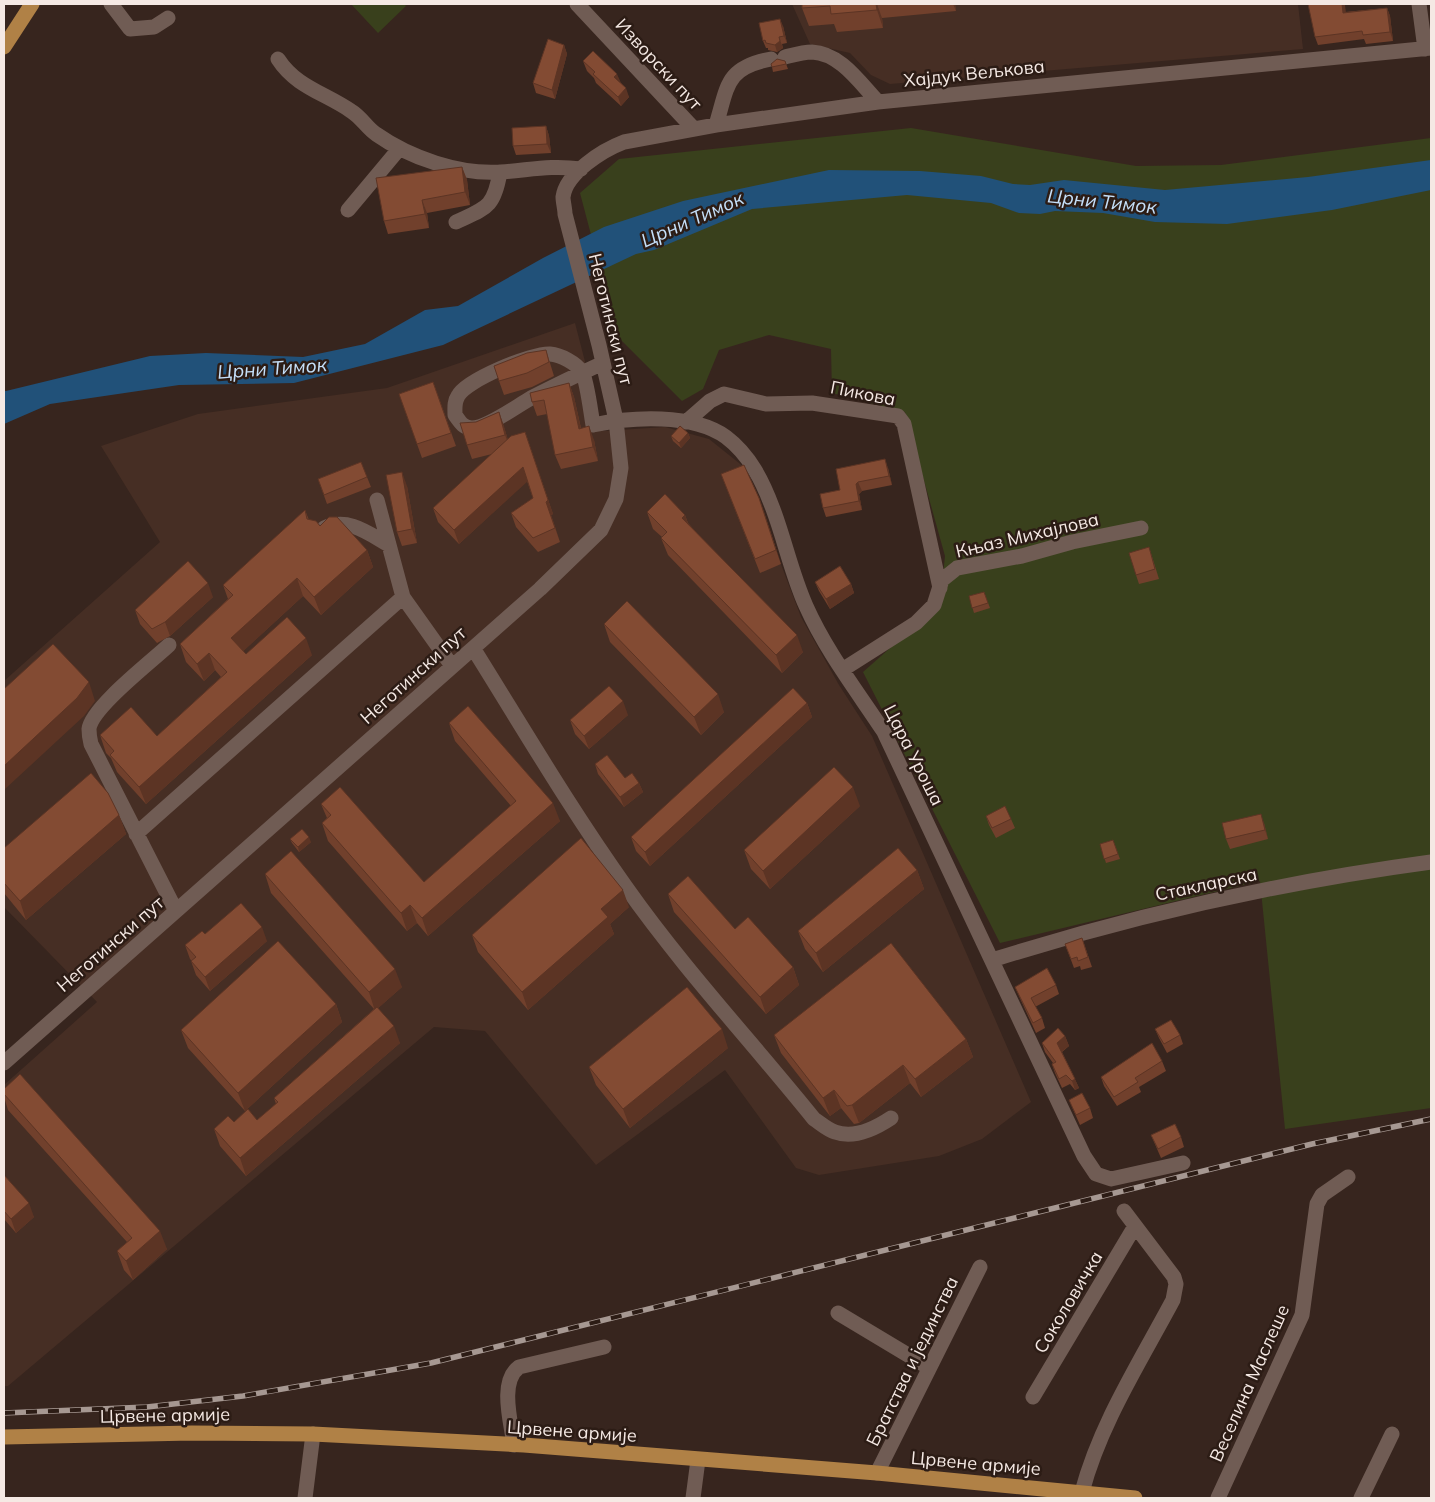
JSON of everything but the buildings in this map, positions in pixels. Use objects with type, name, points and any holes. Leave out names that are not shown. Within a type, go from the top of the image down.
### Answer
[{"type":"main road","points":[[4,47],[32,4]]},
{"type":"main road","name":"Црвене армије","points":[[4,1437],[192,1433],[313,1434],[514,1445],[878,1473],[1135,1498]]},
{"type":"street","points":[[112,4],[130,29],[154,27],[168,18]]},
{"type":"street","points":[[1419,4],[1428,48]]},
{"type":"street","name":"Изворски пут","points":[[582,6],[694,129]]},
{"type":"street","name":"Хајдук Вељкова","points":[[565,214],[563,197],[566,188],[580,169],[610,147],[624,142],[716,125],[878,102],[1428,48]]},
{"type":"street","points":[[716,125],[730,80],[740,68],[810,52],[826,54],[837,60],[878,102]]},
{"type":"street","points":[[278,59],[286,72],[305,86],[353,112],[374,133],[399,149],[469,170],[500,172],[550,166],[580,169]]},
{"type":"street","points":[[348,210],[399,149]]},
{"type":"street","points":[[456,222],[482,210],[492,201],[500,172]]},
{"type":"street","name":"Неготински пут","points":[[4,1063],[540,590],[601,530],[616,499],[619,483],[621,468],[616,420],[604,363],[565,214]]},
{"type":"street","points":[[582,373],[564,358],[548,354],[500,368],[472,383],[458,395],[455,404],[455,415],[466,427],[474,428],[483,425],[604,363]]},
{"type":"street","name":"Цара Уроша","points":[[582,373],[593,425],[616,420],[658,419],[686,422],[725,436],[740,449],[753,466],[773,509],[806,605],[842,670],[884,732],[992,960],[1074,1140],[1096,1174],[1111,1179],[1183,1163]]},
{"type":"street","name":"Пикова","points":[[686,422],[716,396],[724,394],[766,404],[812,403],[898,416],[904,424],[940,588]]},
{"type":"street","points":[[377,500],[403,596],[452,666]]},
{"type":"street","points":[[320,530],[338,523],[353,525],[389,544]]},
{"type":"street","name":"Књаз Михајлова","points":[[842,670],[916,623],[934,605],[940,588],[948,574],[957,568],[1022,556],[1072,542],[1141,528]]},
{"type":"street","points":[[136,834],[403,596]]},
{"type":"street","points":[[169,645],[108,700],[95,715],[89,728],[91,744],[176,911]]},
{"type":"street","points":[[473,648],[588,832],[626,888],[684,962],[814,1119],[835,1132],[856,1134],[877,1128],[891,1118]]},
{"type":"street","name":"Стакларска","points":[[992,960],[1123,922],[1256,892],[1378,869],[1431,862]]},
{"type":"street","name":"Веселина Маслеше","points":[[1218,1498],[1302,1315],[1317,1204],[1322,1195],[1348,1177]]},
{"type":"street","points":[[1082,1492],[1087,1472],[1103,1433],[1173,1300],[1175,1292],[1174,1277],[1124,1211]]},
{"type":"street","name":"Соколовичка","points":[[1033,1397],[1135,1226]]},
{"type":"street","name":"Братства и јединства","points":[[878,1473],[928,1367],[980,1267]]},
{"type":"street","points":[[838,1313],[928,1367]]},
{"type":"street","points":[[514,1445],[507,1384],[511,1374],[519,1367],[604,1347]]},
{"type":"street","points":[[305,1498],[313,1434]]},
{"type":"street","points":[[1361,1498],[1392,1434]]},
{"type":"street","points":[[693,1498],[698,1460]]},
{"type":"shaded area","points":[[792,4],[1298,4],[1303,49],[890,84],[871,75],[850,53],[810,44]]},
{"type":"shaded area","points":[[575,323],[603,431],[665,427],[709,439],[744,467],[801,617],[839,685],[872,736],[1031,1102],[982,1139],[939,1156],[819,1175],[796,1168],[725,1070],[596,1165],[485,1031],[434,1027],[8,1386],[4,1386],[4,1085],[97,1002],[4,907],[4,681],[160,542],[101,446],[198,414],[387,388]]},
{"type":"green space","points":[[351,4],[404,4],[406,6],[378,33]]},
{"type":"green space","points":[[911,128],[1136,166],[1221,165],[1431,138],[1431,1108],[1285,1129],[1260,881],[1000,943],[863,672],[940,604],[945,556],[905,412],[832,393],[831,349],[769,335],[719,350],[703,389],[682,401],[618,337],[580,193],[619,159]]},
{"type":"water","name":"Црни Тимок","points":[[1431,160],[1431,190],[1332,210],[1227,224],[1155,222],[1103,213],[1055,211],[1040,214],[1019,213],[991,203],[907,195],[752,209],[654,250],[636,254],[443,345],[294,383],[179,385],[50,404],[4,424],[4,391],[150,356],[206,353],[303,357],[365,344],[425,310],[458,306],[543,258],[604,227],[683,201],[829,170],[920,171],[981,176],[1013,184],[1030,185],[1064,180],[1165,190],[1308,177]]},
{"type":"railway","points":[[4,1413],[147,1407],[243,1396],[431,1363],[1312,1144],[1431,1119]]}]
